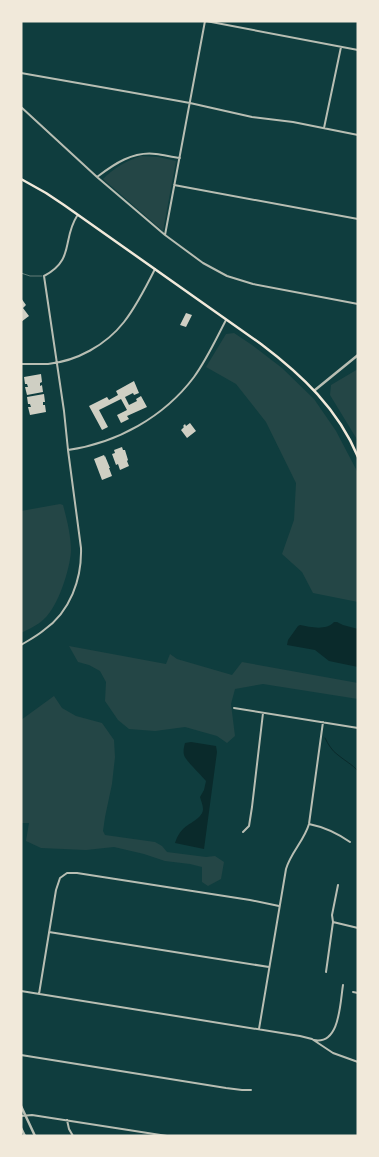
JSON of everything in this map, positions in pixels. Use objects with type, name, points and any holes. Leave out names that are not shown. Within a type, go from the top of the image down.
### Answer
[{"type":"main road","points":[[21,179],[46,193],[78,215],[276,355],[315,390],[336,417],[358,457]]},
{"type":"street","points":[[165,235],[206,21],[358,50]]},
{"type":"street","points":[[324,128],[341,47]]},
{"type":"street","points":[[21,73],[358,135]]},
{"type":"street","points":[[21,107],[97,177],[165,235],[203,263],[227,276],[253,284],[358,304]]},
{"type":"street","points":[[97,177],[118,162],[142,154],[180,158]]},
{"type":"street","points":[[174,185],[358,219]]},
{"type":"street","points":[[21,645],[45,630],[67,605],[74,590],[81,564],[81,548],[64,411],[44,276],[60,264],[66,251],[73,224],[78,215]]},
{"type":"street","points":[[21,364],[50,364],[75,357],[104,342],[128,317],[155,269]]},
{"type":"street","points":[[68,450],[92,445],[123,434],[146,422],[167,405],[195,375],[226,320]]},
{"type":"street","points":[[315,390],[358,355]]},
{"type":"street","points":[[234,708],[358,728]]},
{"type":"street","points":[[243,832],[249,826],[263,713]]},
{"type":"street","points":[[259,1029],[285,873],[288,861],[305,836],[309,824],[323,722]]},
{"type":"street","points":[[309,824],[328,829],[350,842]]},
{"type":"street","points":[[39,994],[56,890],[60,878],[64,874],[77,872],[279,906]]},
{"type":"street","points":[[326,972],[333,922],[332,915],[338,884]]},
{"type":"street","points":[[333,922],[358,928]]},
{"type":"street","points":[[49,932],[269,967]]},
{"type":"street","points":[[21,991],[322,1040],[327,1038],[336,1026],[343,985]]},
{"type":"street","points":[[353,992],[358,993]]},
{"type":"street","points":[[312,1039],[333,1053],[358,1062]]},
{"type":"street","points":[[21,1055],[226,1088],[251,1090]]},
{"type":"street","points":[[21,1106],[23,1115],[35,1136]]},
{"type":"street","points":[[23,1115],[68,1120],[166,1136]]},
{"type":"street","points":[[68,1120],[69,1129],[73,1136]]},
{"type":"street","points":[[21,1128],[25,1136]]},
{"type":"lane","points":[[21,273],[30,276],[44,276]]},
{"type":"shaded area","points":[[141,156],[176,161],[163,231],[103,179],[120,165]]},
{"type":"shaded area","points":[[234,333],[282,368],[314,399],[336,431],[358,473],[358,602],[313,593],[302,572],[282,554],[294,520],[296,483],[266,422],[236,384],[206,367],[226,334]]},
{"type":"shaded area","points":[[358,369],[358,441],[330,395],[331,385]]},
{"type":"shaded area","points":[[63,505],[71,545],[66,577],[54,606],[49,613],[39,623],[21,633],[21,511]]},
{"type":"shaded area","points":[[334,622],[358,629],[358,667],[329,661],[315,650],[287,645],[288,640],[300,625],[327,627]]},
{"type":"shaded area","points":[[69,646],[166,664],[170,654],[177,659],[232,675],[242,662],[358,683],[358,699],[263,684],[235,689],[231,704],[235,736],[227,743],[217,736],[185,727],[155,731],[129,729],[118,720],[105,701],[106,682],[100,671],[78,662]]},
{"type":"shaded area","points":[[54,696],[62,708],[76,716],[102,723],[114,740],[115,757],[103,831],[105,835],[155,842],[167,852],[206,857],[215,856],[224,862],[221,879],[208,886],[202,882],[202,867],[165,861],[114,847],[86,850],[41,848],[26,841],[29,823],[21,823],[21,720]]},
{"type":"shaded area","points":[[191,742],[216,746],[217,752],[204,849],[175,843],[178,835],[201,815],[203,809],[200,797],[206,781],[184,754],[185,743]]},
{"type":"building","points":[[21,298],[26,305],[23,308],[29,316],[21,322]]},
{"type":"building","points":[[186,313],[192,315],[186,327],[180,325]]},
{"type":"building","points":[[41,374],[42,382],[40,386],[42,385],[43,392],[27,395],[25,387],[28,387],[25,384],[24,377]]},
{"type":"building","points":[[134,381],[139,393],[134,395],[133,393],[125,397],[129,405],[137,401],[136,399],[141,396],[147,407],[127,416],[129,419],[121,423],[117,415],[127,410],[121,399],[99,410],[108,427],[102,430],[89,406],[107,397],[109,400],[118,395],[116,391]]},
{"type":"building","points":[[44,394],[45,402],[43,402],[43,405],[45,405],[46,412],[30,415],[28,407],[31,407],[28,404],[27,397]]},
{"type":"building","points":[[190,423],[196,431],[187,438],[181,430],[185,424],[186,426]]},
{"type":"building","points":[[122,447],[125,450],[129,466],[120,470],[112,454],[115,453],[114,450]]},
{"type":"building","points":[[104,455],[112,476],[102,480],[94,459]]},
{"type":"waterway","points":[[325,738],[334,752],[358,771]]}]
